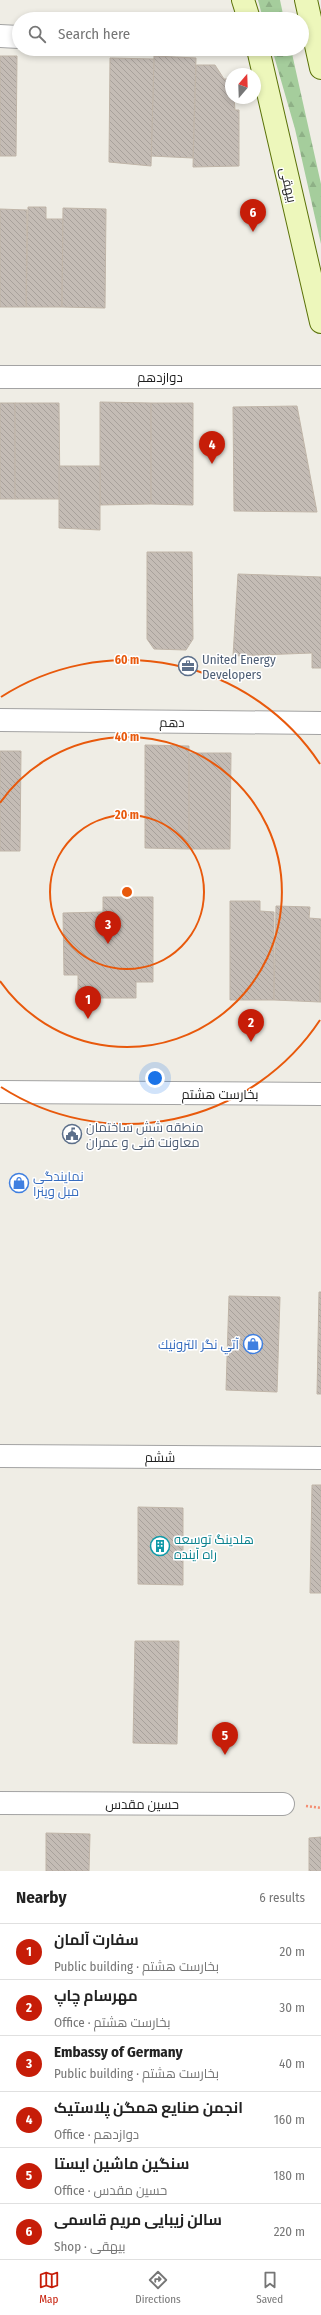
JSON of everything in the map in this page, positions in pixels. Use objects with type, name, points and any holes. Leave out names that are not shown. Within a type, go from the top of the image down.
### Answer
[{"type":"main road","points":[[243,0],[247,12]]},
{"type":"main road","points":[[306,0],[309,12]]},
{"type":"main road","points":[[309,14],[321,68]]},
{"type":"main road","name":"بیهقی","points":[[260,56],[321,322]]},
{"type":"street","points":[[0,36],[12,36]]},
{"type":"street","name":"دوازدهم","points":[[0,377],[321,377]]},
{"type":"street","name":"دهم","points":[[0,720],[321,723]]},
{"type":"street","name":"بخارست هشتم","points":[[0,1092],[321,1094]]},
{"type":"street","name":"ششم","points":[[0,1456],[321,1458]]},
{"type":"street","name":"حسین مقدس","points":[[0,1803],[283,1804]]},
{"type":"green space","points":[[258,0],[280,0],[283,12],[261,12]]},
{"type":"green space","points":[[274,56],[293,56],[321,184],[321,244],[295,129]]},
{"type":"building","points":[[0,56],[17,56],[16,156],[0,156]]},
{"type":"building","points":[[154,56],[196,58],[193,158],[151,156]]},
{"type":"building","points":[[110,58],[154,59],[151,166],[109,162]]},
{"type":"building","points":[[196,65],[215,65],[225,79],[225,104],[234,104],[235,110],[239,110],[239,166],[193,167]]},
{"type":"building","points":[[28,207],[46,207],[46,219],[63,219],[62,307],[26,307]]},
{"type":"building","points":[[63,208],[106,209],[105,308],[62,307]]},
{"type":"building","points":[[0,209],[27,210],[26,307],[0,307]]},
{"type":"building","points":[[100,402],[151,403],[151,504],[100,505]]},
{"type":"building","points":[[0,403],[15,403],[15,499],[0,499]]},
{"type":"building","points":[[15,403],[59,403],[60,499],[15,499]]},
{"type":"building","points":[[151,403],[193,403],[193,505],[151,504]]},
{"type":"building","points":[[297,406],[317,512],[234,511],[233,407]]},
{"type":"building","points":[[59,466],[100,466],[100,530],[59,528]]},
{"type":"building","points":[[147,552],[192,552],[193,639],[186,650],[154,649],[147,639]]},
{"type":"building","points":[[238,574],[321,577],[321,668],[312,668],[312,653],[233,656]]},
{"type":"building","points":[[145,745],[189,746],[189,849],[145,848]]},
{"type":"building","points":[[0,751],[21,751],[20,851],[0,851]]},
{"type":"building","points":[[189,753],[231,753],[230,849],[189,849]]},
{"type":"building","points":[[103,897],[153,897],[153,982],[136,982],[136,998],[78,998],[78,975],[64,975],[63,913],[103,912]]},
{"type":"building","points":[[230,901],[260,901],[260,911],[274,912],[274,1000],[230,1000]]},
{"type":"building","points":[[276,906],[310,907],[309,918],[321,919],[320,1002],[274,1000]]},
{"type":"building","points":[[321,942],[321,1002],[320,1002]]},
{"type":"building","points":[[319,1292],[321,1292],[321,1394],[317,1394]]},
{"type":"building","name":"آتي نگر الترونيك","points":[[229,1296],[280,1297],[277,1392],[226,1390]]},
{"type":"building","points":[[312,1485],[321,1485],[321,1593],[310,1593]]},
{"type":"building","name":"هلدینگ توسعه راه آینده","points":[[138,1507],[183,1508],[183,1585],[138,1584]]},
{"type":"building","points":[[135,1641],[179,1641],[177,1744],[133,1743]]},
{"type":"building","points":[[46,1833],[90,1834],[89,1871],[46,1871]]},
{"type":"building","points":[[321,1837],[321,1871],[309,1871],[309,1838]]},
{"type":"place","name":"سالن زیبایی مریم قاسمی","points":[[253,232]]},
{"type":"place","name":"انجمن صنایع همگن پلاستیک","points":[[212,464]]},
{"type":"place","name":"United Energy Developers","points":[[188,666]]},
{"type":"place","name":"Embassy of Germany","points":[[108,944]]},
{"type":"place","name":"سفارت آلمان","points":[[88,1019]]},
{"type":"place","name":"مهرسام چاپ","points":[[251,1042]]},
{"type":"place","name":"منطقه شش ساختمان معاونت فنی و عمران","points":[[72,1134]]},
{"type":"place","name":"نمایندگی مبل وینرا","points":[[19,1183]]},
{"type":"place","name":"آتي نگر الترونيك","points":[[253,1344]]},
{"type":"place","name":"هلدینگ توسعه راه آینده","points":[[160,1546]]},
{"type":"place","name":"سنگین ماشین ایستا","points":[[225,1755]]}]
